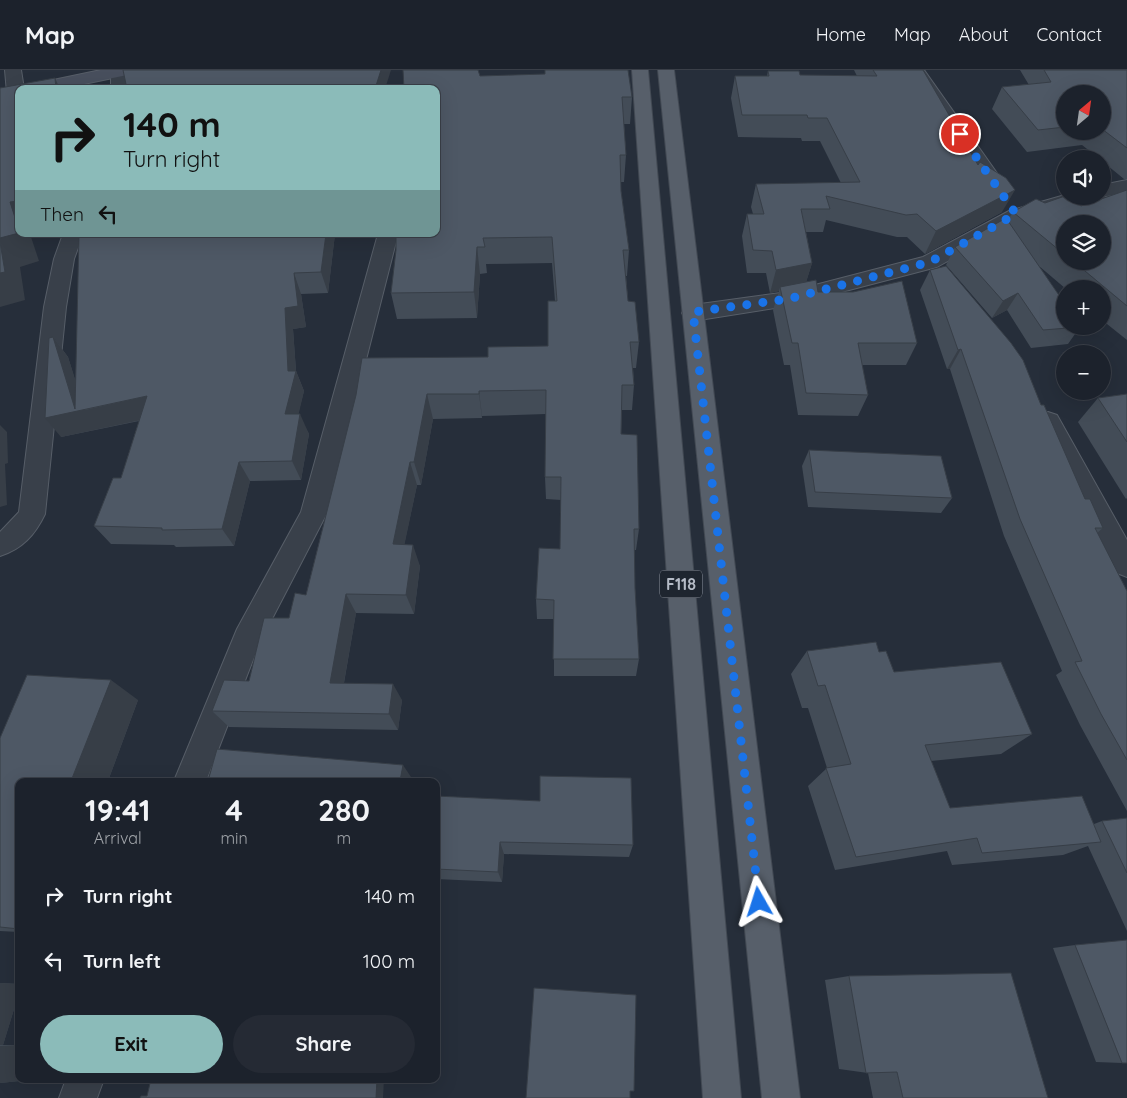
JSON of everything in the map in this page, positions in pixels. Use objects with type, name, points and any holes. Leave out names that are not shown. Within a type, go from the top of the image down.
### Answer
[{"type":"main road","name":"F118","points":[[640,70],[722,1098]]},
{"type":"main road","name":"F118","points":[[666,70],[781,1098]]},
{"type":"main road","points":[[54,85],[122,71]]},
{"type":"street","points":[[12,93],[13,70]]},
{"type":"street","points":[[914,70],[1016,214]]},
{"type":"street","points":[[120,85],[122,71]]},
{"type":"street","points":[[1111,189],[1127,186]]},
{"type":"street","points":[[693,312],[788,299],[936,269],[1016,214],[1056,203]]},
{"type":"street","points":[[0,545],[21,532],[32,514],[55,307],[64,259],[72,237]]},
{"type":"street","points":[[191,778],[247,638],[314,514],[387,237]]},
{"type":"street","points":[[1038,403],[1127,565]]},
{"type":"street","points":[[78,1098],[84,1083]]},
{"type":"building","points":[[123,70],[381,70],[376,85],[126,85]]},
{"type":"building","points":[[403,70],[478,70],[480,76],[545,74],[545,70],[628,70],[632,97],[622,97],[626,155],[620,155],[621,191],[629,250],[623,250],[628,301],[635,302],[639,342],[630,342],[634,385],[622,385],[621,434],[637,435],[639,529],[634,529],[639,659],[553,659],[554,600],[536,599],[539,548],[560,549],[561,477],[545,477],[546,390],[479,391],[479,394],[427,394],[414,462],[410,462],[393,544],[413,545],[406,595],[346,594],[330,683],[393,684],[389,714],[212,711],[224,680],[249,681],[264,618],[289,618],[295,593],[306,595],[356,395],[362,358],[488,357],[488,347],[548,346],[548,301],[557,301],[552,237],[483,238],[485,247],[477,247],[474,292],[391,293],[396,237],[440,237],[440,85],[404,85]]},
{"type":"building","points":[[873,70],[923,70],[978,165],[980,162],[1006,178],[1015,190],[936,231],[917,214],[906,215],[826,196],[830,209],[801,209],[812,263],[776,270],[772,251],[753,250],[747,214],[764,214],[756,184],[860,182],[827,118],[808,118],[807,115],[742,115],[735,76],[769,76],[768,71],[799,71],[800,75],[877,76]]},
{"type":"building","points":[[1044,70],[1127,70],[1127,148],[1111,136],[1111,85],[1056,85],[1056,128],[1038,130],[1002,87],[1051,82]]},
{"type":"building","points":[[55,78],[56,85],[16,85]]},
{"type":"building","points":[[15,85],[15,201],[10,202],[15,218],[15,234],[0,238],[0,88]]},
{"type":"building","points":[[1127,190],[1127,306],[1111,293],[1111,280],[1096,280],[1084,270],[1111,270],[1111,215],[1056,215],[1056,248],[1013,212],[1036,199],[1045,203],[1056,199],[1056,205],[1111,205],[1111,196]]},
{"type":"building","points":[[1006,218],[1056,291],[1056,329],[1043,330],[1018,293],[1003,301],[955,247]]},
{"type":"building","points":[[79,237],[326,237],[321,272],[294,273],[298,306],[285,308],[288,371],[296,371],[285,414],[300,414],[292,461],[239,462],[222,529],[162,530],[162,528],[94,526],[113,478],[121,478],[147,396],[45,418],[49,338],[53,337],[75,409]]},
{"type":"building","points":[[0,242],[5,272],[0,273]]},
{"type":"building","points":[[946,266],[1023,360],[1041,405],[1044,405],[1085,499],[1090,499],[1103,528],[1095,528],[1127,591],[1127,760],[1075,662],[1082,661],[1020,519],[961,349],[958,350],[930,270]]},
{"type":"building","points":[[816,280],[818,292],[853,292],[902,281],[917,343],[858,343],[868,395],[806,393],[798,343],[792,343],[780,287]]},
{"type":"building","points":[[1127,394],[1127,442],[1099,400],[1111,400],[1111,396]]},
{"type":"building","points":[[809,450],[941,456],[952,498],[815,492]]},
{"type":"building","points":[[876,642],[879,652],[886,651],[894,672],[1001,662],[1032,734],[925,745],[950,808],[1082,796],[1101,842],[982,853],[977,838],[856,857],[826,768],[851,764],[825,685],[818,686],[807,651]]},
{"type":"building","points":[[27,675],[111,680],[72,778],[15,778],[15,929],[0,927],[0,738]]},
{"type":"building","points":[[217,749],[403,765],[401,778],[209,778]]},
{"type":"building","points":[[540,776],[631,778],[633,845],[500,842],[498,872],[440,869],[440,796],[540,801]]},
{"type":"building","points":[[1127,818],[1127,873],[1102,821]]},
{"type":"building","points":[[1127,940],[1127,1063],[1122,1063],[1075,945]]},
{"type":"building","points":[[1011,973],[1048,1098],[903,1098],[897,1072],[866,1073],[849,976]]},
{"type":"building","points":[[534,988],[636,995],[634,1091],[630,1091],[630,1098],[526,1098]]},
{"type":"building","points":[[150,1083],[377,1083],[376,1098],[140,1098],[141,1096],[147,1096]]},
{"type":"route","points":[[759,902],[693,312],[788,299],[930,262],[1016,214],[960,134]]}]
